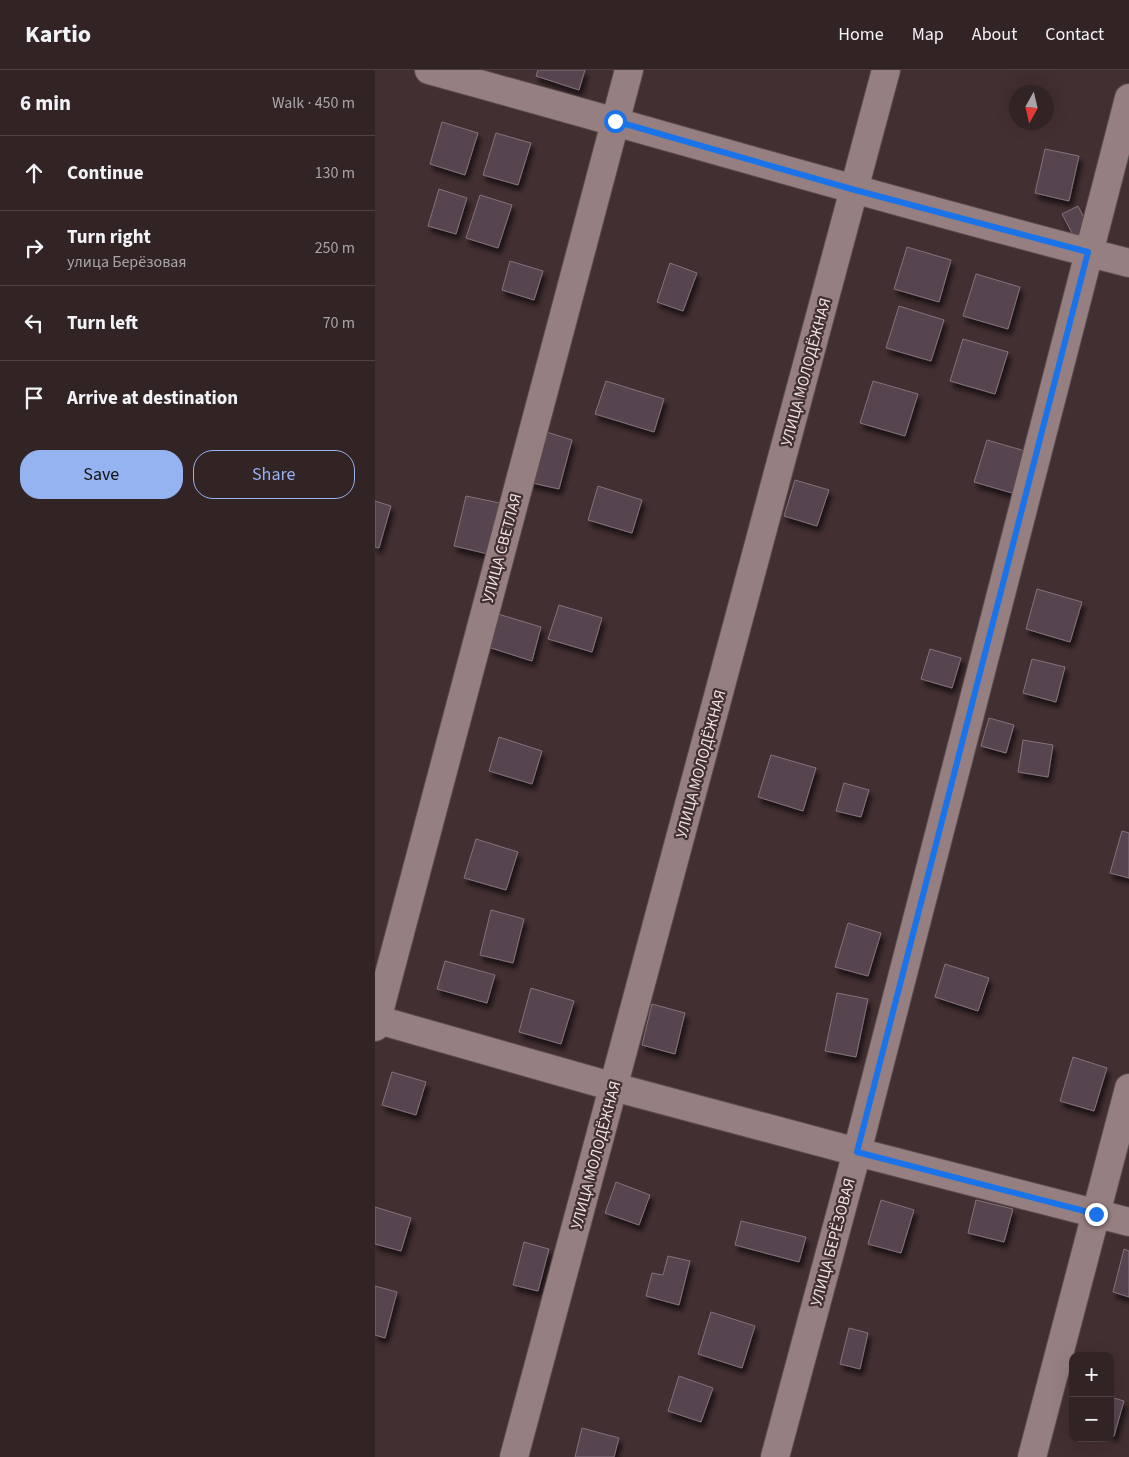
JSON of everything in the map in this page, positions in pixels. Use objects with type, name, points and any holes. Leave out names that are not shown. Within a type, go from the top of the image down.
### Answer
[{"type":"street","points":[[429,70],[855,190],[1129,263]]},
{"type":"street","name":"УЛИЦА СВЕТЛАЯ","points":[[376,1022],[629,70]]},
{"type":"street","name":"УЛИЦА МОЛОДЁЖНАЯ","points":[[514,1457],[886,70]]},
{"type":"street","name":"УЛИЦА БЕРЁЗОВАЯ","points":[[775,1457],[857,1152],[1129,98]]},
{"type":"street","points":[[376,1022],[857,1152],[1129,1222]]},
{"type":"street","points":[[1031,1457],[1129,1088]]},
{"type":"building","points":[[538,70],[585,70],[579,90],[536,76]]},
{"type":"building","points":[[442,122],[478,133],[465,175],[430,164]]},
{"type":"building","points":[[496,133],[531,143],[518,185],[483,175]]},
{"type":"building","points":[[1045,149],[1079,156],[1069,201],[1035,193]]},
{"type":"building","points":[[439,189],[467,198],[456,234],[428,226]]},
{"type":"building","points":[[480,195],[512,205],[498,248],[466,238]]},
{"type":"building","points":[[1078,206],[1090,229],[1074,237],[1062,214]]},
{"type":"building","points":[[907,247],[951,260],[939,302],[894,289]]},
{"type":"building","points":[[510,261],[543,271],[534,300],[502,290]]},
{"type":"building","points":[[670,263],[697,273],[683,311],[657,302]]},
{"type":"building","points":[[976,274],[1020,287],[1008,329],[963,316]]},
{"type":"building","points":[[899,306],[944,320],[931,361],[886,348]]},
{"type":"building","points":[[963,339],[1008,352],[995,394],[950,381]]},
{"type":"building","points":[[606,381],[664,399],[654,432],[595,414]]},
{"type":"building","points":[[873,381],[918,394],[905,436],[860,423]]},
{"type":"building","points":[[540,430],[572,440],[559,489],[528,482]]},
{"type":"building","points":[[987,440],[1032,453],[1019,495],[974,482]]},
{"type":"building","points":[[795,480],[829,490],[817,526],[784,516]]},
{"type":"building","points":[[598,486],[642,500],[632,533],[588,520]]},
{"type":"building","points":[[466,496],[500,503],[488,554],[454,546]]},
{"type":"building","points":[[375,501],[391,506],[379,548],[375,547]]},
{"type":"building","points":[[1037,589],[1082,602],[1070,642],[1026,629]]},
{"type":"building","points":[[559,605],[602,618],[592,652],[548,639]]},
{"type":"building","points":[[498,614],[541,627],[532,661],[488,647]]},
{"type":"building","points":[[930,649],[961,658],[952,688],[921,679]]},
{"type":"building","points":[[1032,659],[1065,667],[1056,702],[1023,693]]},
{"type":"building","points":[[989,718],[1014,725],[1006,753],[981,746]]},
{"type":"building","points":[[499,737],[542,751],[532,784],[489,771]]},
{"type":"building","points":[[1023,740],[1053,745],[1048,777],[1018,772]]},
{"type":"building","points":[[771,755],[816,768],[803,811],[758,797]]},
{"type":"building","points":[[844,783],[869,790],[861,817],[836,811]]},
{"type":"building","points":[[1122,831],[1129,833],[1129,878],[1110,873]]},
{"type":"building","points":[[476,839],[518,852],[506,890],[464,878]]},
{"type":"building","points":[[491,910],[524,919],[513,963],[480,955]]},
{"type":"building","points":[[848,923],[881,933],[868,976],[835,967]]},
{"type":"building","points":[[445,961],[495,975],[487,1003],[437,989]]},
{"type":"building","points":[[945,964],[989,978],[978,1011],[935,997]]},
{"type":"building","points":[[531,988],[574,1001],[561,1044],[519,1032]]},
{"type":"building","points":[[837,993],[868,999],[856,1057],[825,1051]]},
{"type":"building","points":[[652,1004],[685,1013],[675,1054],[642,1045]]},
{"type":"building","points":[[1073,1057],[1107,1068],[1094,1111],[1060,1101]]},
{"type":"building","points":[[392,1072],[426,1082],[416,1115],[382,1105]]},
{"type":"building","points":[[616,1182],[650,1195],[639,1225],[605,1213]]},
{"type":"building","points":[[881,1200],[914,1210],[901,1253],[868,1244]]},
{"type":"building","points":[[976,1200],[1013,1209],[1004,1242],[968,1233]]},
{"type":"building","points":[[375,1207],[411,1218],[401,1251],[375,1244]]},
{"type":"building","points":[[741,1221],[806,1237],[799,1262],[735,1245]]},
{"type":"building","points":[[524,1242],[549,1249],[538,1291],[513,1285]]},
{"type":"building","points":[[1124,1249],[1129,1251],[1129,1297],[1113,1292]]},
{"type":"building","points":[[668,1256],[690,1261],[679,1305],[646,1296],[652,1273],[663,1275]]},
{"type":"building","points":[[375,1286],[397,1292],[385,1338],[375,1335]]},
{"type":"building","points":[[711,1312],[755,1326],[742,1368],[698,1354]]},
{"type":"building","points":[[849,1328],[868,1333],[860,1369],[840,1364]]},
{"type":"building","points":[[679,1376],[713,1388],[701,1422],[668,1411]]},
{"type":"building","points":[[1114,1398],[1124,1401],[1114,1436]]},
{"type":"building","points":[[582,1428],[619,1438],[614,1457],[575,1457]]},
{"type":"route","points":[[615,121],[855,190],[1088,252],[857,1152],[1096,1214]]}]
